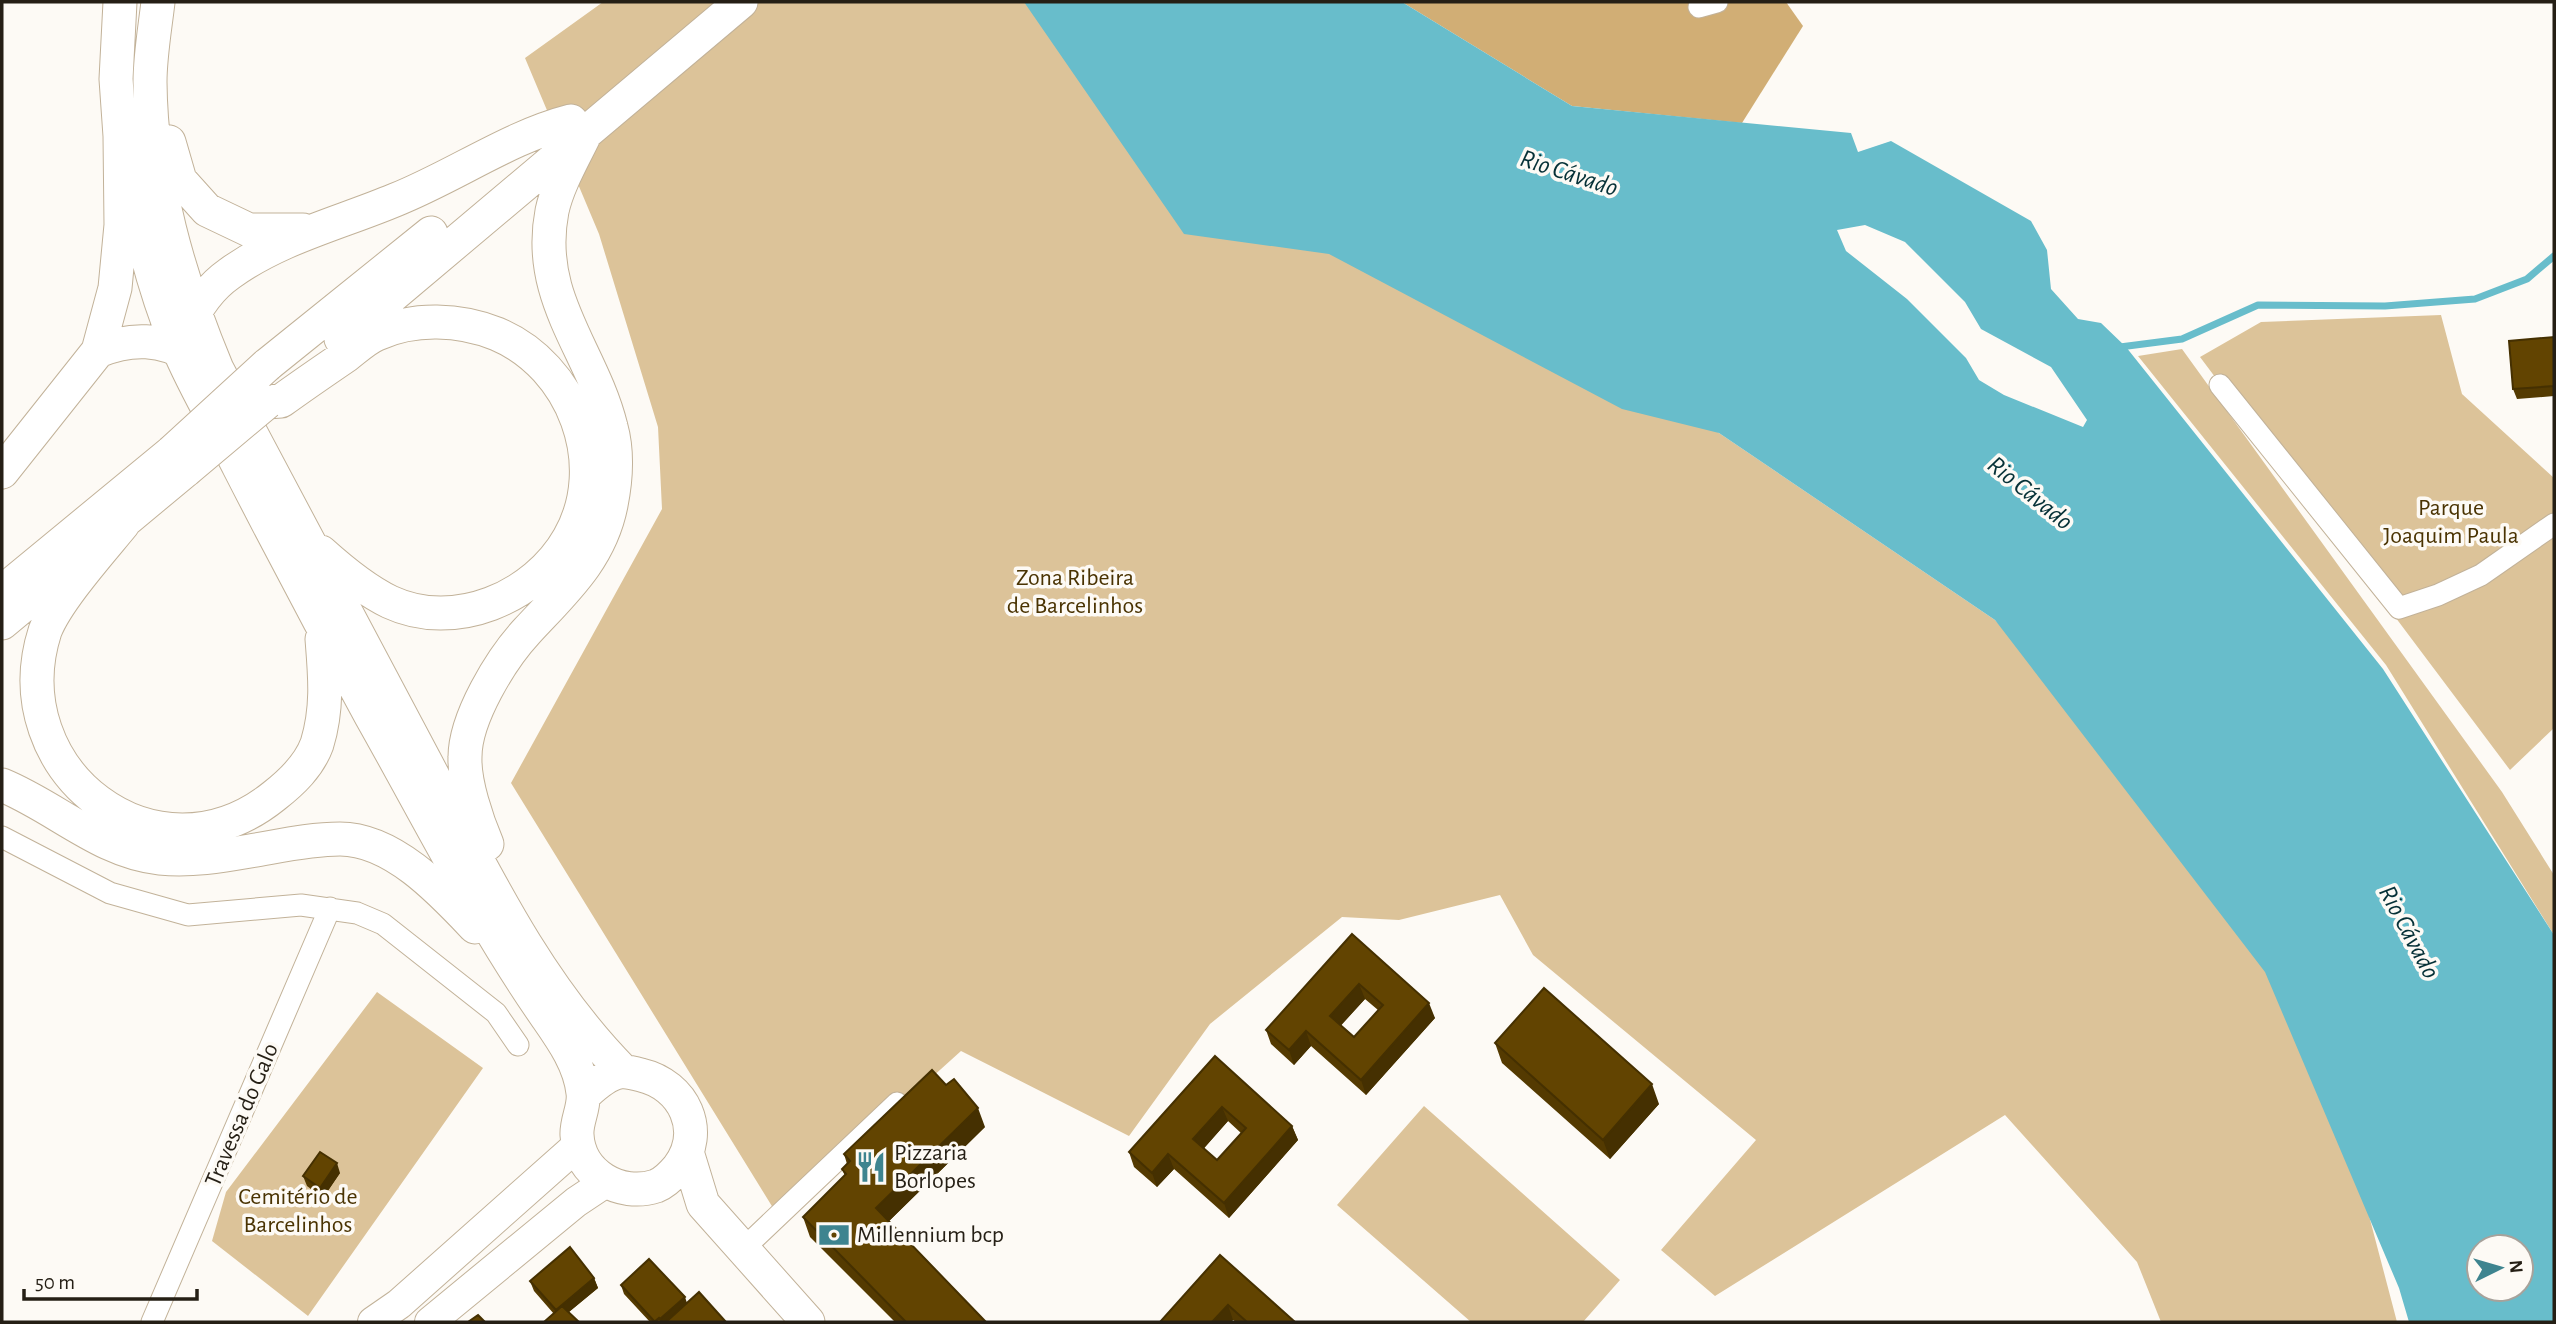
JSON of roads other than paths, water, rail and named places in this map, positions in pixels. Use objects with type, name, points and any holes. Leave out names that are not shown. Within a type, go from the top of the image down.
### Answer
[{"type":"main road","points":[[2,472],[98,351],[115,288],[121,225],[116,79],[120,2]]},
{"type":"main road","points":[[158,2],[150,82],[159,179],[175,255],[194,313],[218,369],[499,900],[555,992],[586,1034],[623,1071]]},
{"type":"main road","points":[[666,53],[712,2]]},
{"type":"main road","points":[[2,592],[179,461],[267,401],[579,125],[666,53],[741,2]]},
{"type":"main road","points":[[150,82],[180,180],[206,210],[249,230],[313,230]]},
{"type":"main road","points":[[177,347],[205,295],[229,274],[313,230],[397,200],[536,130],[579,125]]},
{"type":"main road","points":[[320,624],[327,695],[316,746],[297,778],[260,808],[230,821],[176,832],[140,825],[99,806],[57,764],[39,723],[33,680],[45,629],[85,569],[267,365],[579,125]]},
{"type":"main road","points":[[499,900],[501,879],[477,820],[465,757],[479,700],[525,633],[564,594],[593,556],[611,508],[617,466],[612,428],[598,388],[562,315],[550,266],[552,211],[579,125]]},
{"type":"main road","points":[[120,136],[139,224],[177,347],[320,624],[508,961],[570,1051],[584,1095],[576,1132],[578,1145],[588,1167],[606,1182],[620,1188],[639,1189],[659,1185],[673,1174],[688,1155]]},
{"type":"main road","points":[[267,401],[281,401],[377,333],[419,323],[453,321],[480,327],[518,343],[554,376],[578,415],[586,459],[583,501],[569,538],[550,564],[525,585],[494,604],[460,612],[428,613],[390,602],[339,568],[307,538]]},
{"type":"main road","points":[[98,351],[119,342],[152,342],[177,347],[201,365],[218,369]]},
{"type":"main road","points":[[2,623],[123,524]]},
{"type":"main road","points":[[2,785],[25,795],[108,844],[159,858],[205,858],[296,843],[343,839],[389,852],[431,881],[508,961]]},
{"type":"main road","points":[[584,1095],[610,1075],[623,1071],[657,1079],[673,1089],[684,1104],[691,1122],[688,1155],[703,1204],[808,1322]]},
{"type":"main road","points":[[373,1322],[399,1304],[578,1145]]},
{"type":"main road","points":[[430,1322],[576,1202],[606,1182]]},
{"type":"main road","points":[[659,1185],[703,1204]]},
{"type":"street","points":[[2220,385],[2399,608],[2438,595],[2481,575],[2554,524]]},
{"type":"street","points":[[2,837],[110,893],[188,915],[262,907],[330,908],[357,913],[383,925],[496,1013],[518,1045]]},
{"type":"street","name":"Travessa do Galo","points":[[152,1322],[330,908]]},
{"type":"street","points":[[743,1250],[897,1103]]},
{"type":"water","name":"Rio Cávado","points":[[1024,2],[1402,2],[1572,106],[1851,133],[1858,152],[1891,141],[2031,221],[2047,250],[2051,289],[2078,319],[2101,323],[2126,347],[2383,669],[2554,935],[2554,1322],[2409,1322],[2399,1288],[2265,972],[1995,620],[1719,433],[1622,409],[1329,254],[1184,234]],"holes":[[[1865,225],[1905,242],[1965,302],[1981,329],[2051,367],[2087,420],[2083,427],[2004,395],[1979,380],[1966,358],[1907,299],[1846,251],[1837,230]]]},
{"type":"waterway","points":[[2120,347],[2182,339],[2258,305],[2385,306],[2475,299],[2527,279],[2554,256]]},
{"type":"place","name":"Pizzaria Borlopes","points":[[871,1167]]},
{"type":"place","name":"Millennium bcp","points":[[834,1235]]},
{"type":"park label","name":"Parque Joaquim Paula","points":[[2451,522]]},
{"type":"park label","name":"Zona Ribeira de Barcelinhos","points":[[1075,592]]},
{"type":"park label","name":"Cemitério de Barcelinhos","points":[[298,1211]]}]
